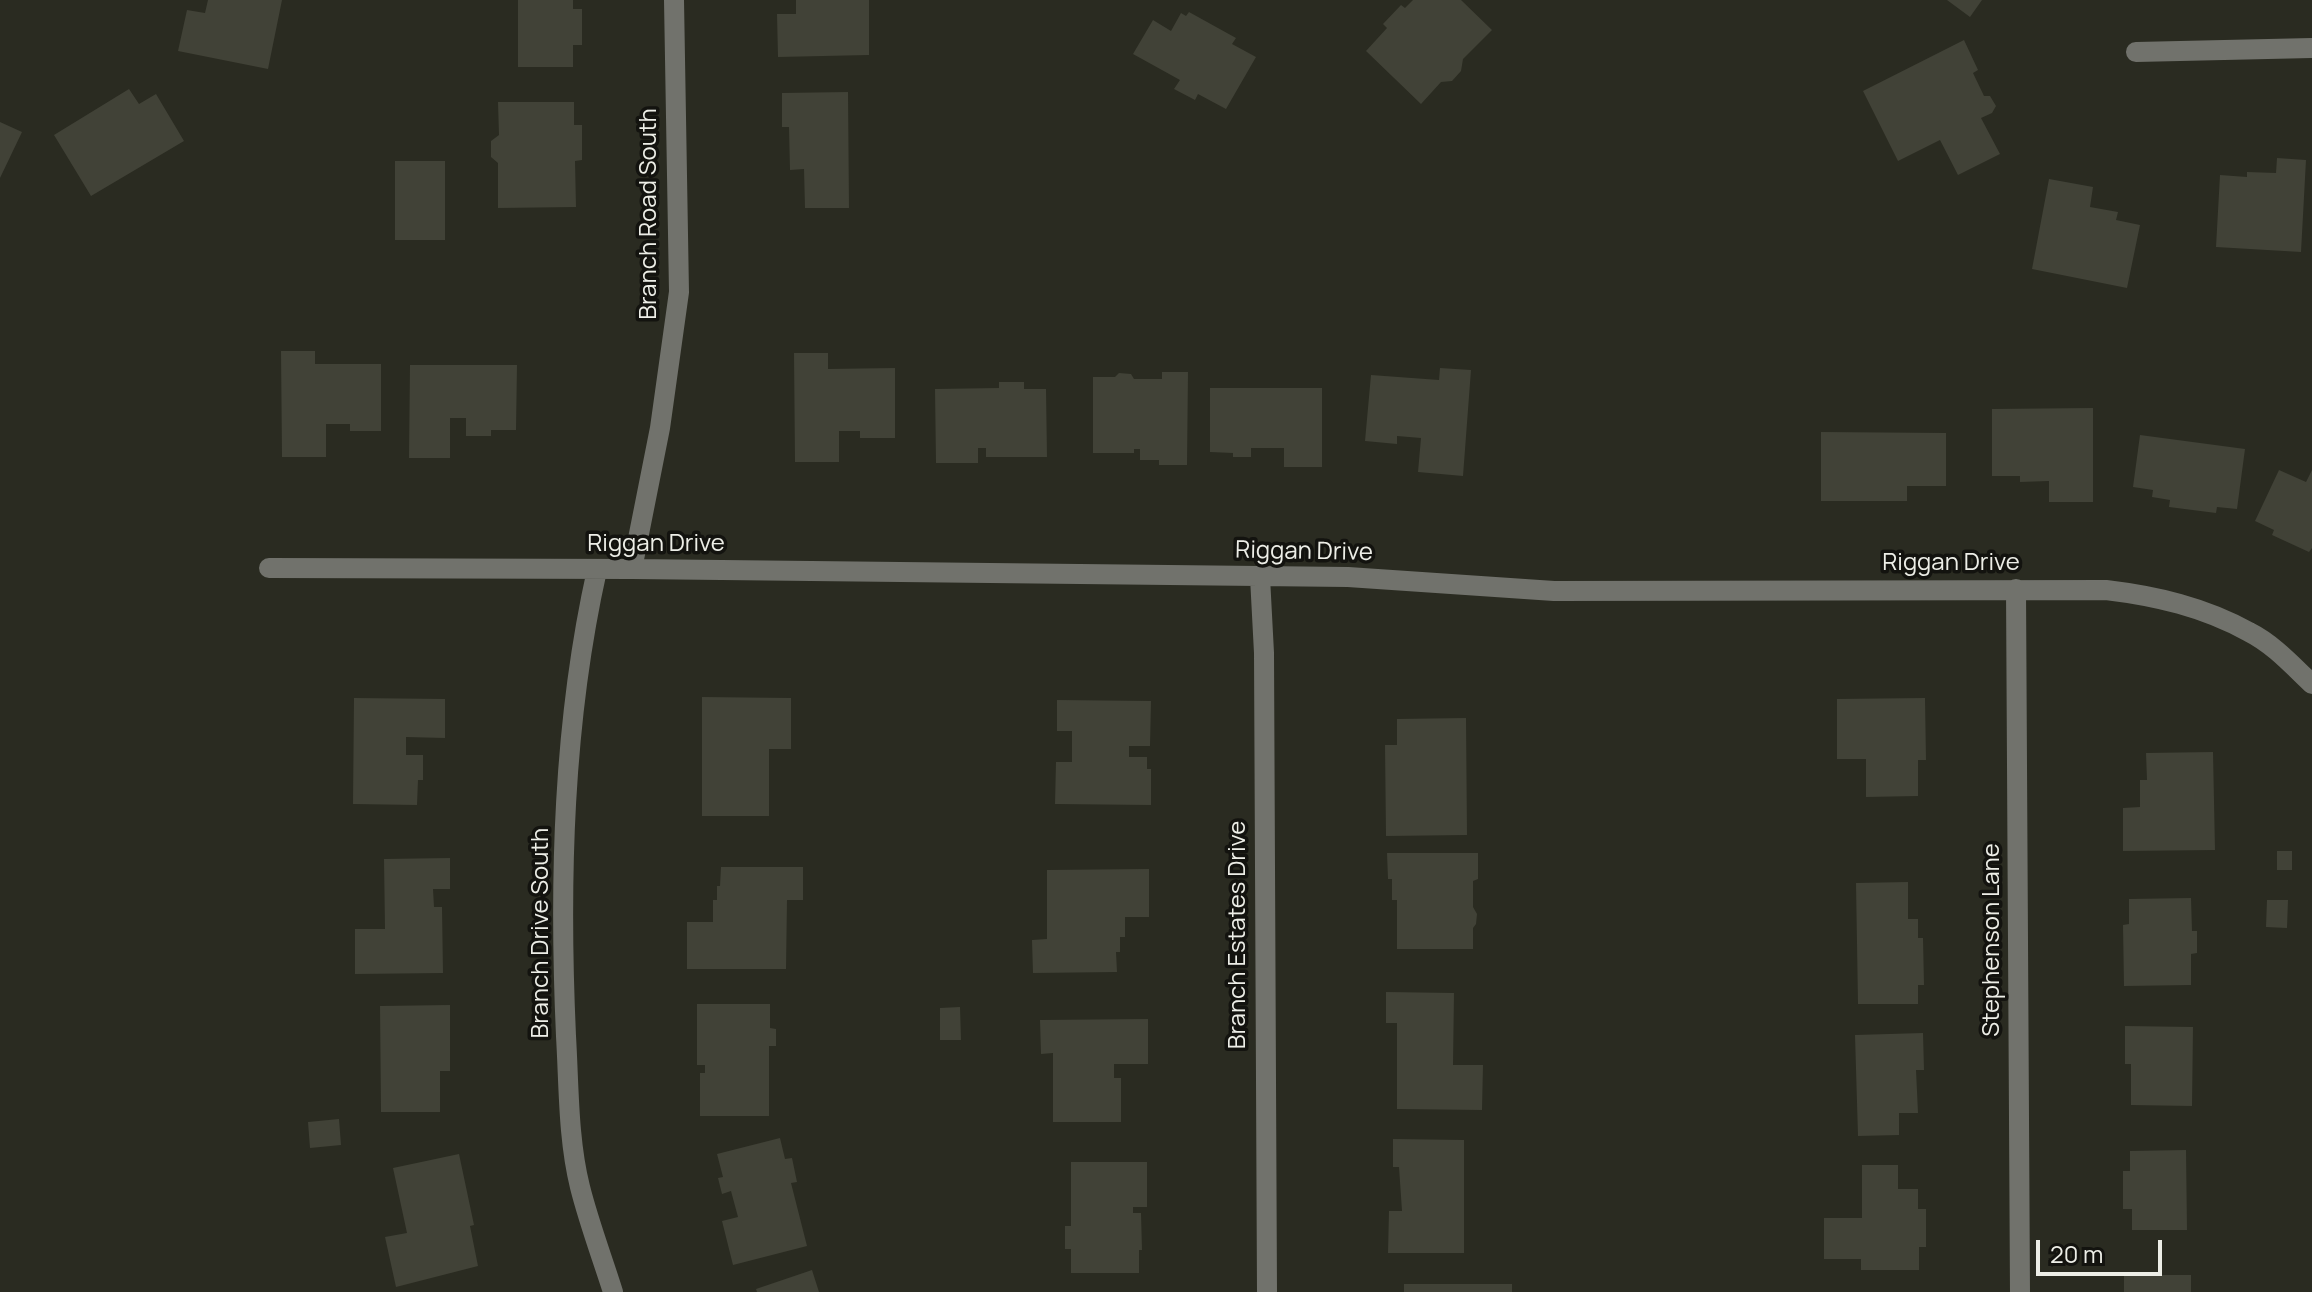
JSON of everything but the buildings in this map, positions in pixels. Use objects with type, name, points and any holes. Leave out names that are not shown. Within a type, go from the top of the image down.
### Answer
[{"type":"street","name":"Branch Road South","points":[[632,569],[660,428],[679,292],[674,0]]},
{"type":"street","points":[[2136,52],[2312,48]]},
{"type":"street","name":"Riggan Drive","points":[[269,568],[1348,577],[1554,591],[2106,590],[2156,596],[2196,608],[2251,632],[2312,684]]},
{"type":"street","name":"Branch Drive South","points":[[597,570],[587,616],[567,764],[562,954],[570,1109],[580,1185],[613,1292]]},
{"type":"street","name":"Branch Estates Drive","points":[[1260,577],[1264,653],[1267,1292]]},
{"type":"street","name":"Stephenson Lane","points":[[2016,589],[2020,1292]]}]
